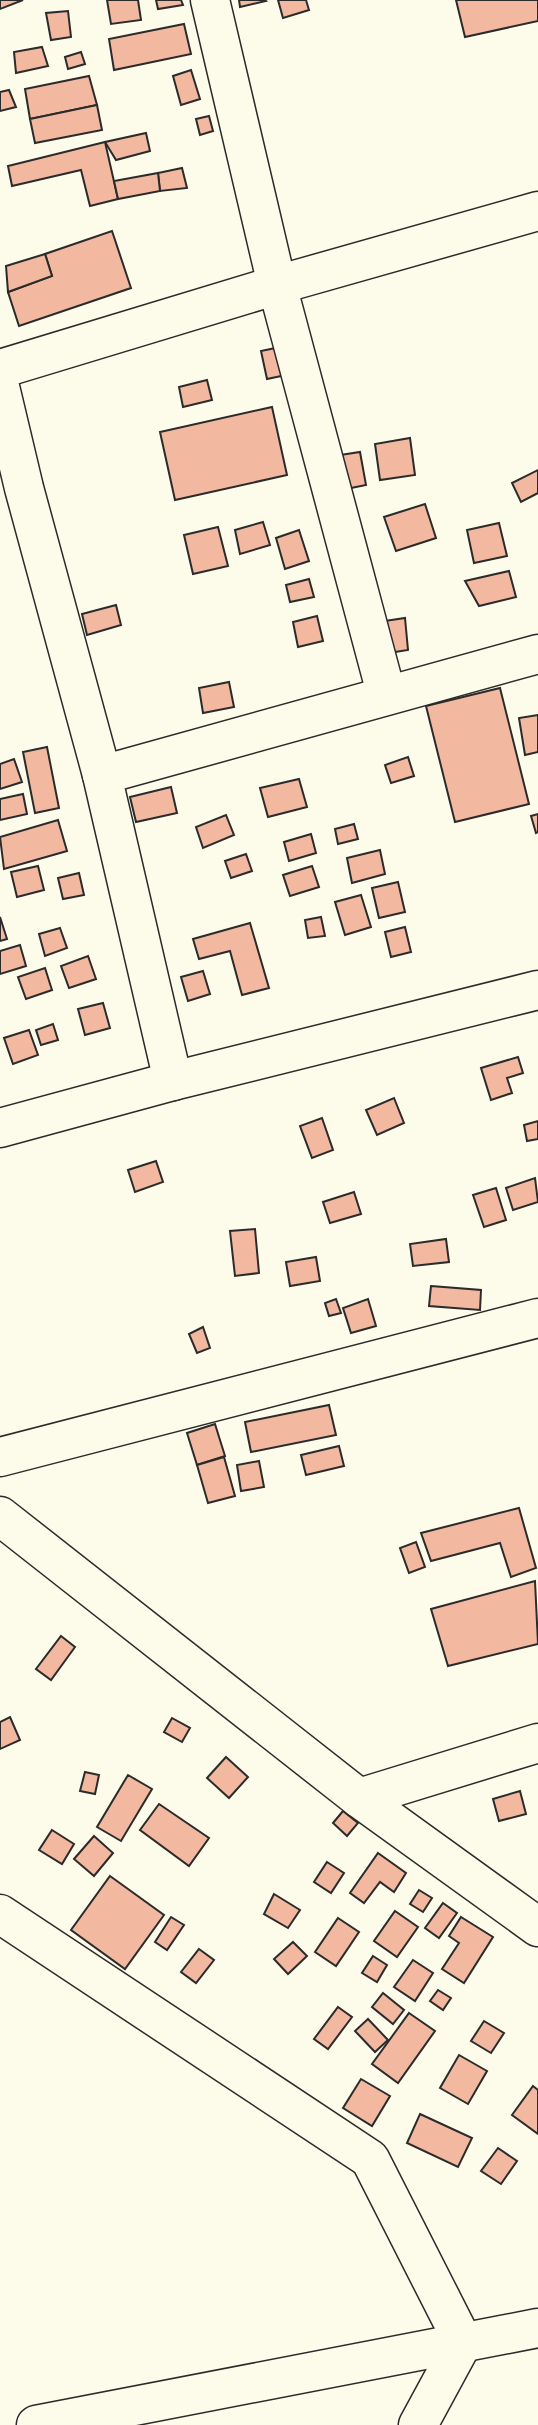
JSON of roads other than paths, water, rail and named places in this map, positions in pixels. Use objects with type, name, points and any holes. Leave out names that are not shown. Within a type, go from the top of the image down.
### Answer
[{"type":"street","points":[[210,0],[277,285],[386,693]]},
{"type":"street","points":[[0,369],[277,285],[538,211]]},
{"type":"street","points":[[0,387],[12,491],[102,775],[173,1081]]},
{"type":"street","points":[[102,775],[386,693],[538,654]]},
{"type":"street","points":[[0,1128],[173,1081],[538,990]]},
{"type":"street","points":[[0,1457],[538,1318]]},
{"type":"street","points":[[0,1516],[359,1798],[538,1927]]},
{"type":"street","points":[[359,1798],[538,1743]]},
{"type":"street","points":[[0,1914],[370,2159],[463,2342]]},
{"type":"street","points":[[36,2425],[538,2328]]},
{"type":"street","points":[[418,2425],[463,2342]]}]
